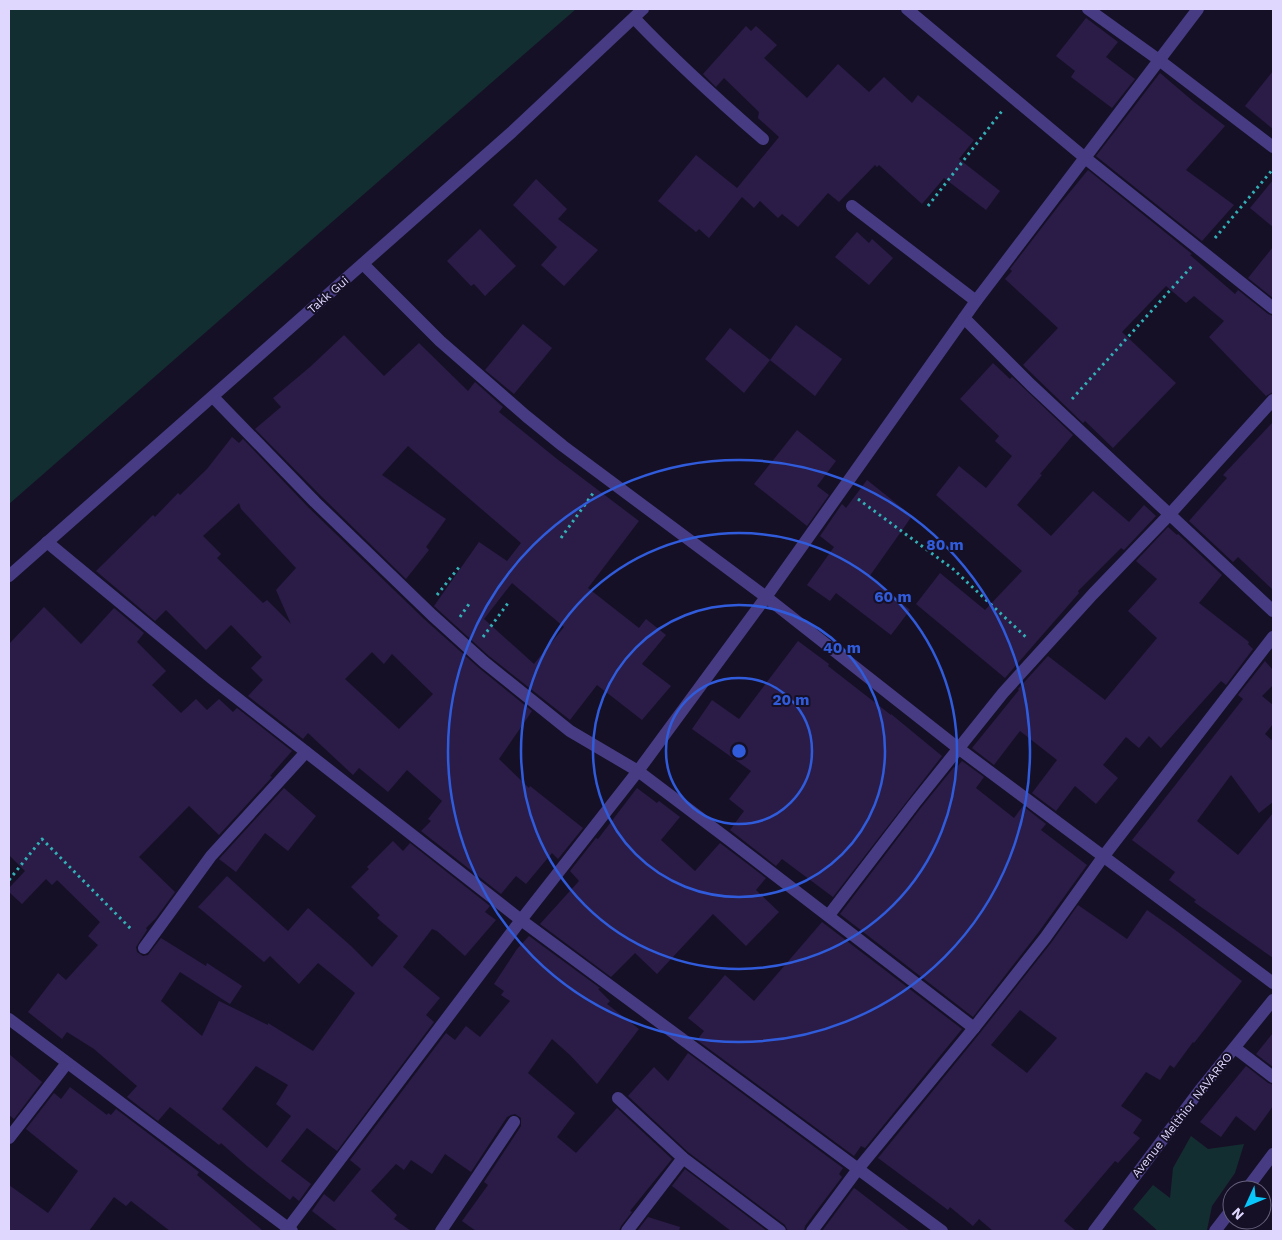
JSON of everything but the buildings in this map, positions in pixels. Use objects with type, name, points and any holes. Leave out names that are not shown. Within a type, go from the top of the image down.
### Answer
[{"type":"street","points":[[906,9],[1084,157],[1273,308]]},
{"type":"street","points":[[1088,9],[1159,60],[1273,147]]},
{"type":"street","points":[[9,1019],[289,1230],[521,920],[638,771],[766,596],[976,301],[1198,9]]},
{"type":"street","points":[[638,13],[665,51],[700,85],[763,139]]},
{"type":"street","name":"Takk Gui","points":[[9,576],[512,132],[638,13]]},
{"type":"street","points":[[852,206],[976,301]]},
{"type":"street","points":[[363,264],[440,341],[492,388],[548,434],[766,596],[958,748],[1273,982]]},
{"type":"street","points":[[964,318],[1060,412],[1273,611]]},
{"type":"street","points":[[213,397],[315,502],[426,609],[472,652],[531,701],[570,730],[638,771],[829,915],[974,1028]]},
{"type":"street","points":[[829,915],[1003,693],[1040,651],[1170,514],[1273,400]]},
{"type":"street","points":[[47,542],[214,680],[521,920],[942,1231]]},
{"type":"street","points":[[812,1231],[858,1169],[1045,938],[1103,857],[1273,637]]},
{"type":"street","points":[[145,946],[211,856],[306,752]]},
{"type":"street","name":"Avenue Melthior NAVARRO","points":[[1094,1231],[1200,1090],[1273,1000]]},
{"type":"street","points":[[1235,1048],[1273,1076]]},
{"type":"street","points":[[9,1138],[67,1063]]},
{"type":"street","points":[[618,1098],[683,1158],[780,1231]]},
{"type":"street","points":[[441,1231],[514,1122]]},
{"type":"street","points":[[1254,1180],[1273,1154]]},
{"type":"street","points":[[627,1231],[683,1158]]},
{"type":"path","points":[[928,206],[1013,97]]},
{"type":"path","points":[[1060,412],[1204,252],[1273,169]]},
{"type":"path","points":[[561,538],[605,477]]},
{"type":"path","points":[[843,488],[953,569],[1040,651]]},
{"type":"path","points":[[426,609],[460,566]]},
{"type":"path","points":[[472,652],[508,603]]},
{"type":"path","points":[[9,880],[42,839],[145,946]]},
{"type":"green space","points":[[9,9],[576,9],[9,504]]},
{"type":"green space","points":[[1191,1136],[1208,1149],[1244,1144],[1235,1173],[1230,1180],[1222,1180],[1222,1192],[1212,1206],[1207,1230],[1158,1231],[1133,1209],[1153,1185],[1170,1198],[1173,1168]]}]
